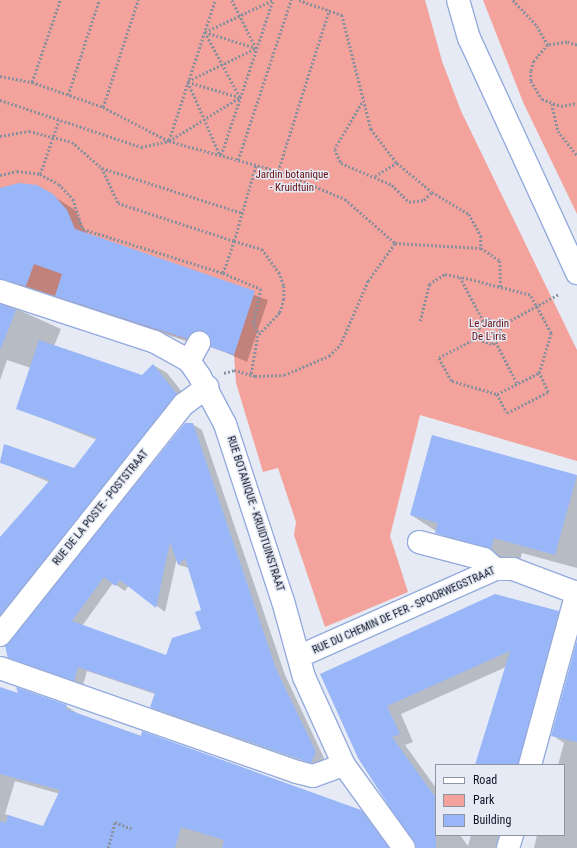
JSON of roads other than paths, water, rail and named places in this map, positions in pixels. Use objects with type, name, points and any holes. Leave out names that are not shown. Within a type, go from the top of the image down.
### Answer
[{"type":"street","points":[[458,0],[469,38],[577,273]]},
{"type":"street","name":"RUE BOTANIQUE - KRUIDTUINSTRAAT","points":[[0,291],[155,342],[194,352],[207,386],[225,424],[300,656],[304,677],[344,765],[404,848]]},
{"type":"street","name":"RUE DE LA POSTE - POSTSTRAAT","points":[[0,635],[184,404],[207,386]]},
{"type":"street","points":[[419,542],[484,559],[495,569]]},
{"type":"street","name":"RUE DU CHEMIN DE FER - SPOORWEGSTRAAT","points":[[300,656],[366,619],[495,569],[513,569],[577,592]]},
{"type":"street","points":[[530,764],[577,592]]},
{"type":"street","points":[[0,668],[297,772],[313,776],[344,765]]},
{"type":"street","points":[[508,848],[512,836]]},
{"type":"park label","name":"Jardin botanique - Kruidtuin","points":[[292,182]]},
{"type":"park label","name":"Le Jardin De L'iris","points":[[489,331]]}]
